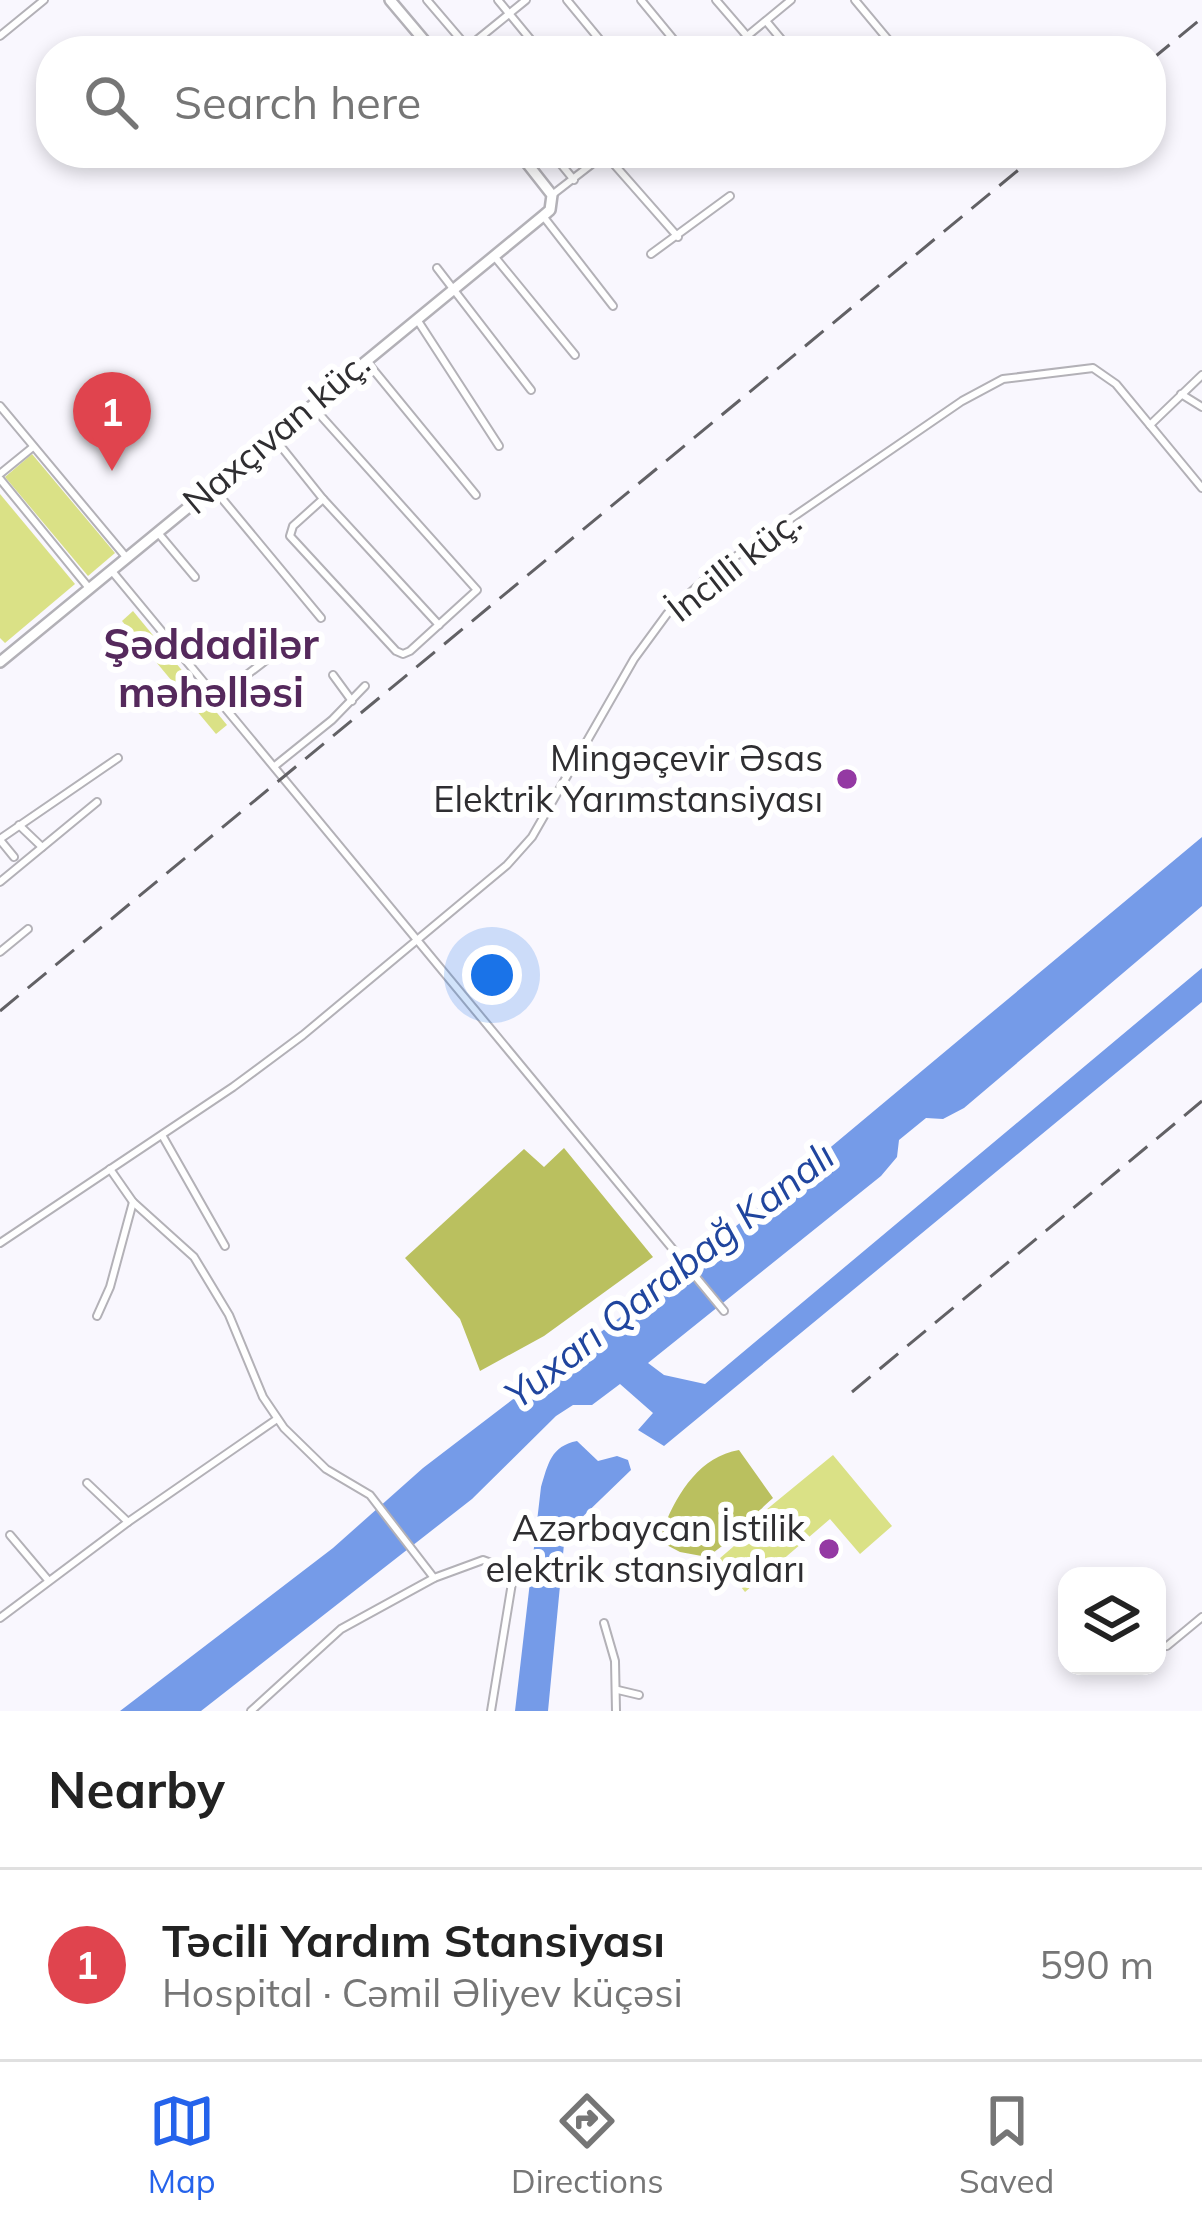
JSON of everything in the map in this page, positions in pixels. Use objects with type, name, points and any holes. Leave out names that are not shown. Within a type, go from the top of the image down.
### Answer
[{"type":"street","points":[[389,0],[420,36]]},
{"type":"street","points":[[427,0],[457,36]]},
{"type":"street","points":[[498,0],[527,36]]},
{"type":"street","points":[[485,36],[526,0]]},
{"type":"street","points":[[567,0],[597,36]]},
{"type":"street","points":[[641,0],[671,36]]},
{"type":"street","points":[[716,0],[745,36]]},
{"type":"street","points":[[855,0],[885,36]]},
{"type":"street","points":[[0,36],[41,1]]},
{"type":"street","points":[[747,36],[788,1]]},
{"type":"street","points":[[766,21],[778,36]]},
{"type":"street","points":[[529,168],[551,199]]},
{"type":"street","points":[[564,168],[574,180]]},
{"type":"street","name":"Naxçıvan küç.","points":[[2,656],[544,216],[551,199],[588,168]]},
{"type":"street","points":[[618,168],[679,237]]},
{"type":"street","points":[[651,254],[730,196]]},
{"type":"street","points":[[544,216],[614,306]]},
{"type":"street","points":[[494,256],[574,355]]},
{"type":"street","points":[[437,268],[531,390]]},
{"type":"street","points":[[416,317],[500,446]]},
{"type":"street","points":[[365,359],[476,495]]},
{"type":"street","name":"İncilli küç.","points":[[0,1243],[303,1035],[520,853],[650,635],[682,598],[962,400],[1003,379],[1093,368],[1116,384],[1202,488]]},
{"type":"street","points":[[1150,425],[1202,375]]},
{"type":"street","points":[[1181,394],[1202,407]]},
{"type":"street","points":[[310,404],[474,585],[475,594],[410,651],[396,651],[289,531],[323,499]]},
{"type":"street","points":[[0,406],[126,557]]},
{"type":"street","points":[[273,436],[323,499],[439,626]]},
{"type":"street","points":[[33,447],[0,477],[89,588]]},
{"type":"street","points":[[212,486],[321,618]]},
{"type":"street","points":[[157,531],[195,577]]},
{"type":"street","points":[[111,570],[724,1310]]},
{"type":"street","points":[[218,697],[287,644]]},
{"type":"street","points":[[333,675],[352,701]]},
{"type":"street","points":[[276,765],[365,686]]},
{"type":"street","points":[[14,857],[0,840],[118,758]]},
{"type":"street","points":[[0,882],[98,802]]},
{"type":"street","points":[[19,825],[42,847]]},
{"type":"street","points":[[0,952],[28,929]]},
{"type":"street","points":[[162,1135],[224,1246]]},
{"type":"street","points":[[110,1169],[133,1202],[194,1257],[229,1315],[277,1419],[326,1469],[362,1489],[380,1507],[434,1578]]},
{"type":"street","points":[[97,1316],[110,1287],[133,1202]]},
{"type":"street","points":[[0,1618],[277,1419]]},
{"type":"street","points":[[87,1483],[128,1522]]},
{"type":"street","points":[[10,1535],[47,1580]]},
{"type":"street","points":[[251,1711],[341,1629],[434,1578],[483,1560],[502,1567],[512,1583],[491,1711]]},
{"type":"street","points":[[1167,1646],[1202,1617]]},
{"type":"street","points":[[604,1623],[615,1661],[616,1711]]},
{"type":"street","points":[[618,1690],[639,1695]]},
{"type":"green space","points":[[32,454],[115,553],[88,576],[5,477]]},
{"type":"green space","points":[[0,494],[75,584],[5,643],[0,638]]},
{"type":"green space","points":[[133,611],[227,725],[216,734],[122,621]]},
{"type":"green space","points":[[564,1148],[653,1257],[544,1336],[480,1371],[460,1319],[405,1258],[524,1149],[544,1167]]},
{"type":"green space","points":[[739,1450],[773,1498],[707,1557],[680,1552],[659,1541],[687,1484],[710,1462]]},
{"type":"green space","points":[[833,1455],[892,1526],[860,1554],[830,1519],[745,1592],[719,1559],[749,1524]]},
{"type":"water","points":[[1202,837],[1202,906],[964,1108],[943,1119],[926,1118],[899,1140],[897,1157],[881,1176],[648,1363],[664,1375],[705,1384],[1202,968],[1202,1002],[664,1446],[638,1430],[653,1413],[620,1384],[592,1405],[573,1405],[472,1499],[201,1711],[120,1711],[333,1548],[423,1468],[699,1257]]},
{"type":"water","points":[[577,1441],[598,1461],[617,1456],[628,1460],[631,1470],[572,1527],[564,1544],[548,1711],[515,1711],[541,1487],[556,1452]]},
{"type":"railway","points":[[1166,48],[1202,18]]},
{"type":"railway","points":[[0,1011],[1021,168]]},
{"type":"railway","points":[[852,1392],[1202,1101]]},
{"type":"place","name":"Təcili Yardım Stansiyası","points":[[112,471]]},
{"type":"place","name":"Mingəçevir Əsas Elektrik Yarımstansiyası","points":[[847,779]]},
{"type":"place","name":"Azərbaycan İstilik elektrik stansiyaları","points":[[829,1549]]},
{"type":"district","name":"Şəddadilər məhəlləsi","points":[[211,668]]},
{"type":"water label","name":"Yuxarı Qarabağ Kanalı","points":[[669,1275]]}]
